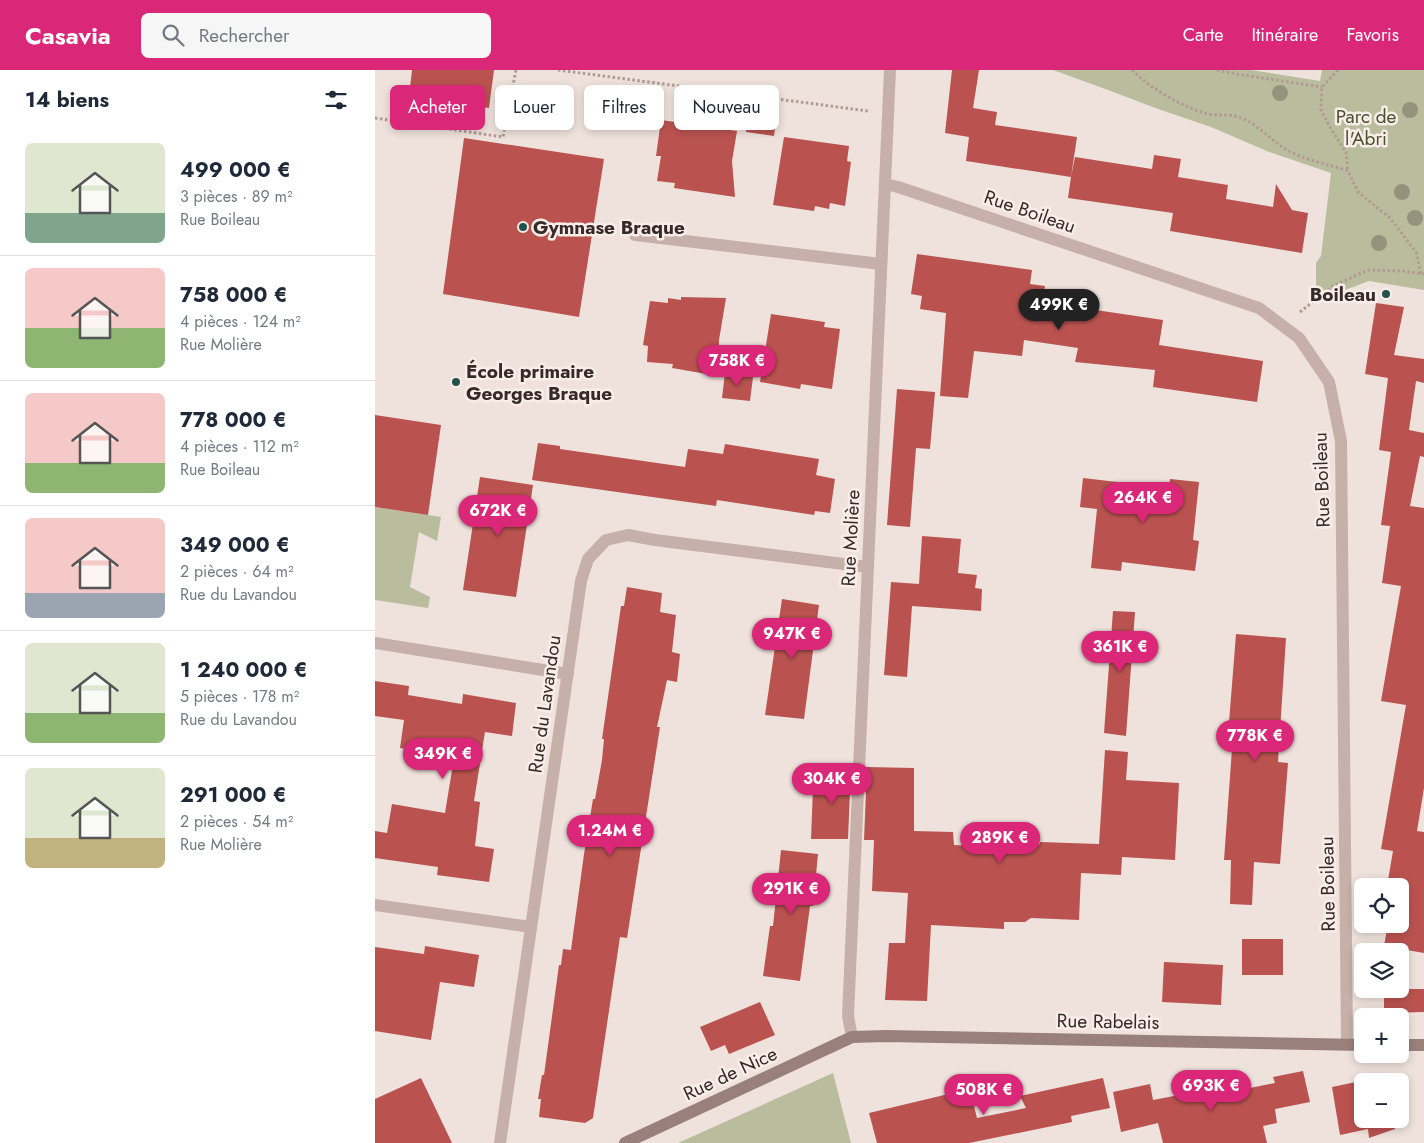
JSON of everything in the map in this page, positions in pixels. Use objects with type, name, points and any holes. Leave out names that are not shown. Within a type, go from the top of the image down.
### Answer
[{"type":"street","name":"Rue Molière","points":[[852,1037],[847,1016],[890,70]]},
{"type":"street","name":"Rue Boileau","points":[[885,184],[905,189],[1259,308],[1299,338],[1329,382],[1341,441],[1347,1044]]},
{"type":"street","points":[[635,235],[881,264]]},
{"type":"street","name":"Rue du Lavandou","points":[[500,1143],[581,581],[588,559],[606,540],[629,535],[867,567]]},
{"type":"street","points":[[375,643],[568,674]]},
{"type":"street","points":[[375,905],[531,927]]},
{"type":"street","name":"Rue Rabelais","points":[[852,1037],[896,1036],[1354,1044]]},
{"type":"street","name":"Rue de Nice","points":[[625,1143],[852,1037]]},
{"type":"street","points":[[1409,1045],[1424,1045]]},
{"type":"path","points":[[375,118],[503,137],[515,70]]},
{"type":"path","points":[[558,70],[888,113]]},
{"type":"path","points":[[1132,70],[1142,80],[1187,107],[1211,114],[1235,116],[1260,128],[1277,144],[1291,152],[1348,171]]},
{"type":"path","points":[[1217,70],[1322,87]]},
{"type":"path","points":[[1282,325],[1333,286],[1368,270],[1423,274],[1417,252],[1391,218],[1358,192],[1348,171],[1346,152],[1321,110],[1322,87],[1338,70]]},
{"type":"green space","name":"Parc de l'Abri","points":[[1053,70],[1251,70],[1320,81],[1322,70],[1424,70],[1424,290],[1369,281],[1316,301],[1316,263],[1321,256],[1331,173],[1269,152],[1211,127]]},
{"type":"green space","points":[[375,507],[441,517],[437,541],[419,532],[410,587],[430,597],[428,608],[375,600]]},
{"type":"green space","points":[[833,1073],[851,1143],[678,1143]]},
{"type":"building","points":[[412,70],[494,70],[489,108],[485,107],[485,85],[410,85]]},
{"type":"building","points":[[952,70],[979,70],[973,108],[997,112],[995,125],[1077,137],[1071,177],[966,161],[969,137],[945,133]]},
{"type":"building","points":[[664,120],[674,122],[674,130],[737,131],[732,161],[735,197],[674,188],[675,183],[657,181],[661,156],[656,156],[660,130],[664,130]]},
{"type":"building","points":[[746,130],[775,130],[774,136],[746,132]]},
{"type":"building","points":[[784,137],[849,146],[847,161],[851,162],[845,206],[830,203],[829,209],[815,206],[814,211],[773,205]]},
{"type":"building","name":"Gymnase Braque","points":[[464,138],[604,159],[579,317],[443,294]]},
{"type":"building","points":[[1154,155],[1181,159],[1178,177],[1228,185],[1226,199],[1273,207],[1276,184],[1292,210],[1308,213],[1302,253],[1170,231],[1173,213],[1068,198],[1075,157],[1152,169]]},
{"type":"building","points":[[917,254],[1032,270],[1030,284],[1045,286],[1042,302],[1163,320],[1159,345],[1263,361],[1257,402],[1153,387],[1155,370],[1075,362],[1078,348],[1024,340],[1022,356],[974,351],[968,398],[940,396],[946,313],[920,309],[922,296],[911,294]]},
{"type":"building","points":[[681,297],[726,298],[719,340],[718,376],[672,368],[673,364],[647,362],[648,346],[643,345],[650,301],[668,303],[668,298],[681,300]]},
{"type":"building","points":[[1376,303],[1404,307],[1394,355],[1424,359],[1424,383],[1416,381],[1409,430],[1424,433],[1424,457],[1420,456],[1410,506],[1424,508],[1424,788],[1417,831],[1424,832],[1424,953],[1409,950],[1409,943],[1385,943],[1386,933],[1409,933],[1409,878],[1388,878],[1393,851],[1381,849],[1406,705],[1381,701],[1401,586],[1382,583],[1390,526],[1381,525],[1391,452],[1379,450],[1388,378],[1365,374]]},
{"type":"building","points":[[771,314],[825,322],[824,327],[840,329],[832,389],[801,384],[800,389],[760,382]]},
{"type":"building","points":[[725,373],[753,377],[750,401],[722,398]]},
{"type":"building","points":[[897,389],[935,392],[930,449],[916,448],[910,527],[887,525]]},
{"type":"building","points":[[375,415],[441,425],[428,515],[375,507]]},
{"type":"building","points":[[538,443],[560,446],[560,449],[685,467],[688,449],[723,454],[725,444],[819,459],[816,475],[835,479],[830,513],[815,511],[814,515],[717,500],[716,506],[532,480]]},
{"type":"building","points":[[480,477],[533,485],[516,597],[463,590]]},
{"type":"building","points":[[1083,478],[1169,488],[1170,479],[1199,482],[1193,540],[1199,541],[1195,571],[1122,562],[1121,571],[1091,568],[1097,509],[1080,507]]},
{"type":"building","points":[[922,536],[961,539],[958,573],[977,575],[975,588],[982,589],[981,611],[912,606],[907,677],[884,675],[891,582],[919,584]]},
{"type":"building","points":[[627,587],[662,593],[660,612],[676,615],[672,652],[680,654],[677,682],[667,680],[657,727],[660,727],[627,938],[620,937],[593,1118],[585,1123],[539,1117],[541,1099],[538,1099],[542,1075],[544,1075],[559,965],[561,965],[563,949],[571,950],[584,854],[593,799],[595,799],[602,760],[604,739],[602,739],[621,606],[624,606]]},
{"type":"building","points":[[782,599],[819,605],[804,719],[765,715]]},
{"type":"building","points":[[1113,611],[1135,612],[1126,736],[1104,733]]},
{"type":"building","points":[[1236,634],[1286,638],[1278,762],[1288,763],[1280,864],[1254,862],[1252,905],[1230,904],[1231,860],[1224,860],[1233,735],[1228,735]]},
{"type":"building","points":[[375,681],[409,686],[408,695],[462,704],[463,694],[516,703],[512,736],[485,732],[474,801],[480,802],[475,846],[494,849],[489,882],[437,875],[438,867],[375,858],[375,831],[387,833],[392,804],[445,813],[454,758],[400,748],[404,720],[375,716]]},
{"type":"building","points":[[1105,750],[1128,752],[1126,780],[1179,783],[1175,860],[1122,857],[1121,875],[1081,873],[1079,920],[1031,918],[1025,922],[1004,922],[1004,929],[931,925],[927,1001],[885,1000],[889,943],[905,943],[908,893],[872,891],[874,840],[864,840],[867,767],[914,768],[914,831],[953,832],[954,845],[1016,848],[1021,843],[1040,844],[1040,842],[1099,844]]},
{"type":"building","points":[[823,766],[851,767],[848,839],[811,839],[813,788],[823,788]]},
{"type":"building","points":[[781,850],[818,854],[813,906],[810,906],[800,981],[763,976],[770,926],[773,926]]},
{"type":"building","points":[[1242,939],[1283,939],[1283,975],[1242,975]]},
{"type":"building","points":[[425,946],[479,955],[474,987],[440,982],[431,1040],[375,1031],[375,947],[424,954]]},
{"type":"building","points":[[1164,962],[1223,965],[1221,1005],[1162,1002]]},
{"type":"building","points":[[1409,989],[1424,989],[1424,1012],[1409,1012],[1409,1008],[1384,1008],[1384,998],[1409,998]]},
{"type":"building","points":[[760,1002],[775,1035],[729,1054],[725,1045],[711,1051],[700,1027]]},
{"type":"building","points":[[1303,1071],[1310,1102],[1275,1109],[1277,1123],[1263,1126],[1267,1143],[1163,1143],[1158,1123],[1121,1132],[1113,1092],[1150,1084],[1153,1100],[1200,1091],[1201,1098],[1275,1083],[1273,1077]]},
{"type":"building","points":[[421,1078],[452,1143],[375,1143],[375,1099]]},
{"type":"building","points":[[1103,1078],[1110,1108],[1071,1116],[1072,1122],[969,1143],[877,1143],[869,1113],[961,1091],[962,1096],[971,1094],[977,1118],[1026,1108],[1020,1096]]},
{"type":"building","points":[[1354,1082],[1354,1128],[1395,1129],[1369,1138],[1368,1129],[1340,1135],[1332,1087]]},
{"type":"place","name":"Gymnase Braque","points":[[523,227]]},
{"type":"place","name":"Boileau","points":[[1386,294]]},
{"type":"place","name":"École primaire Georges Braque","points":[[456,382]]}]
